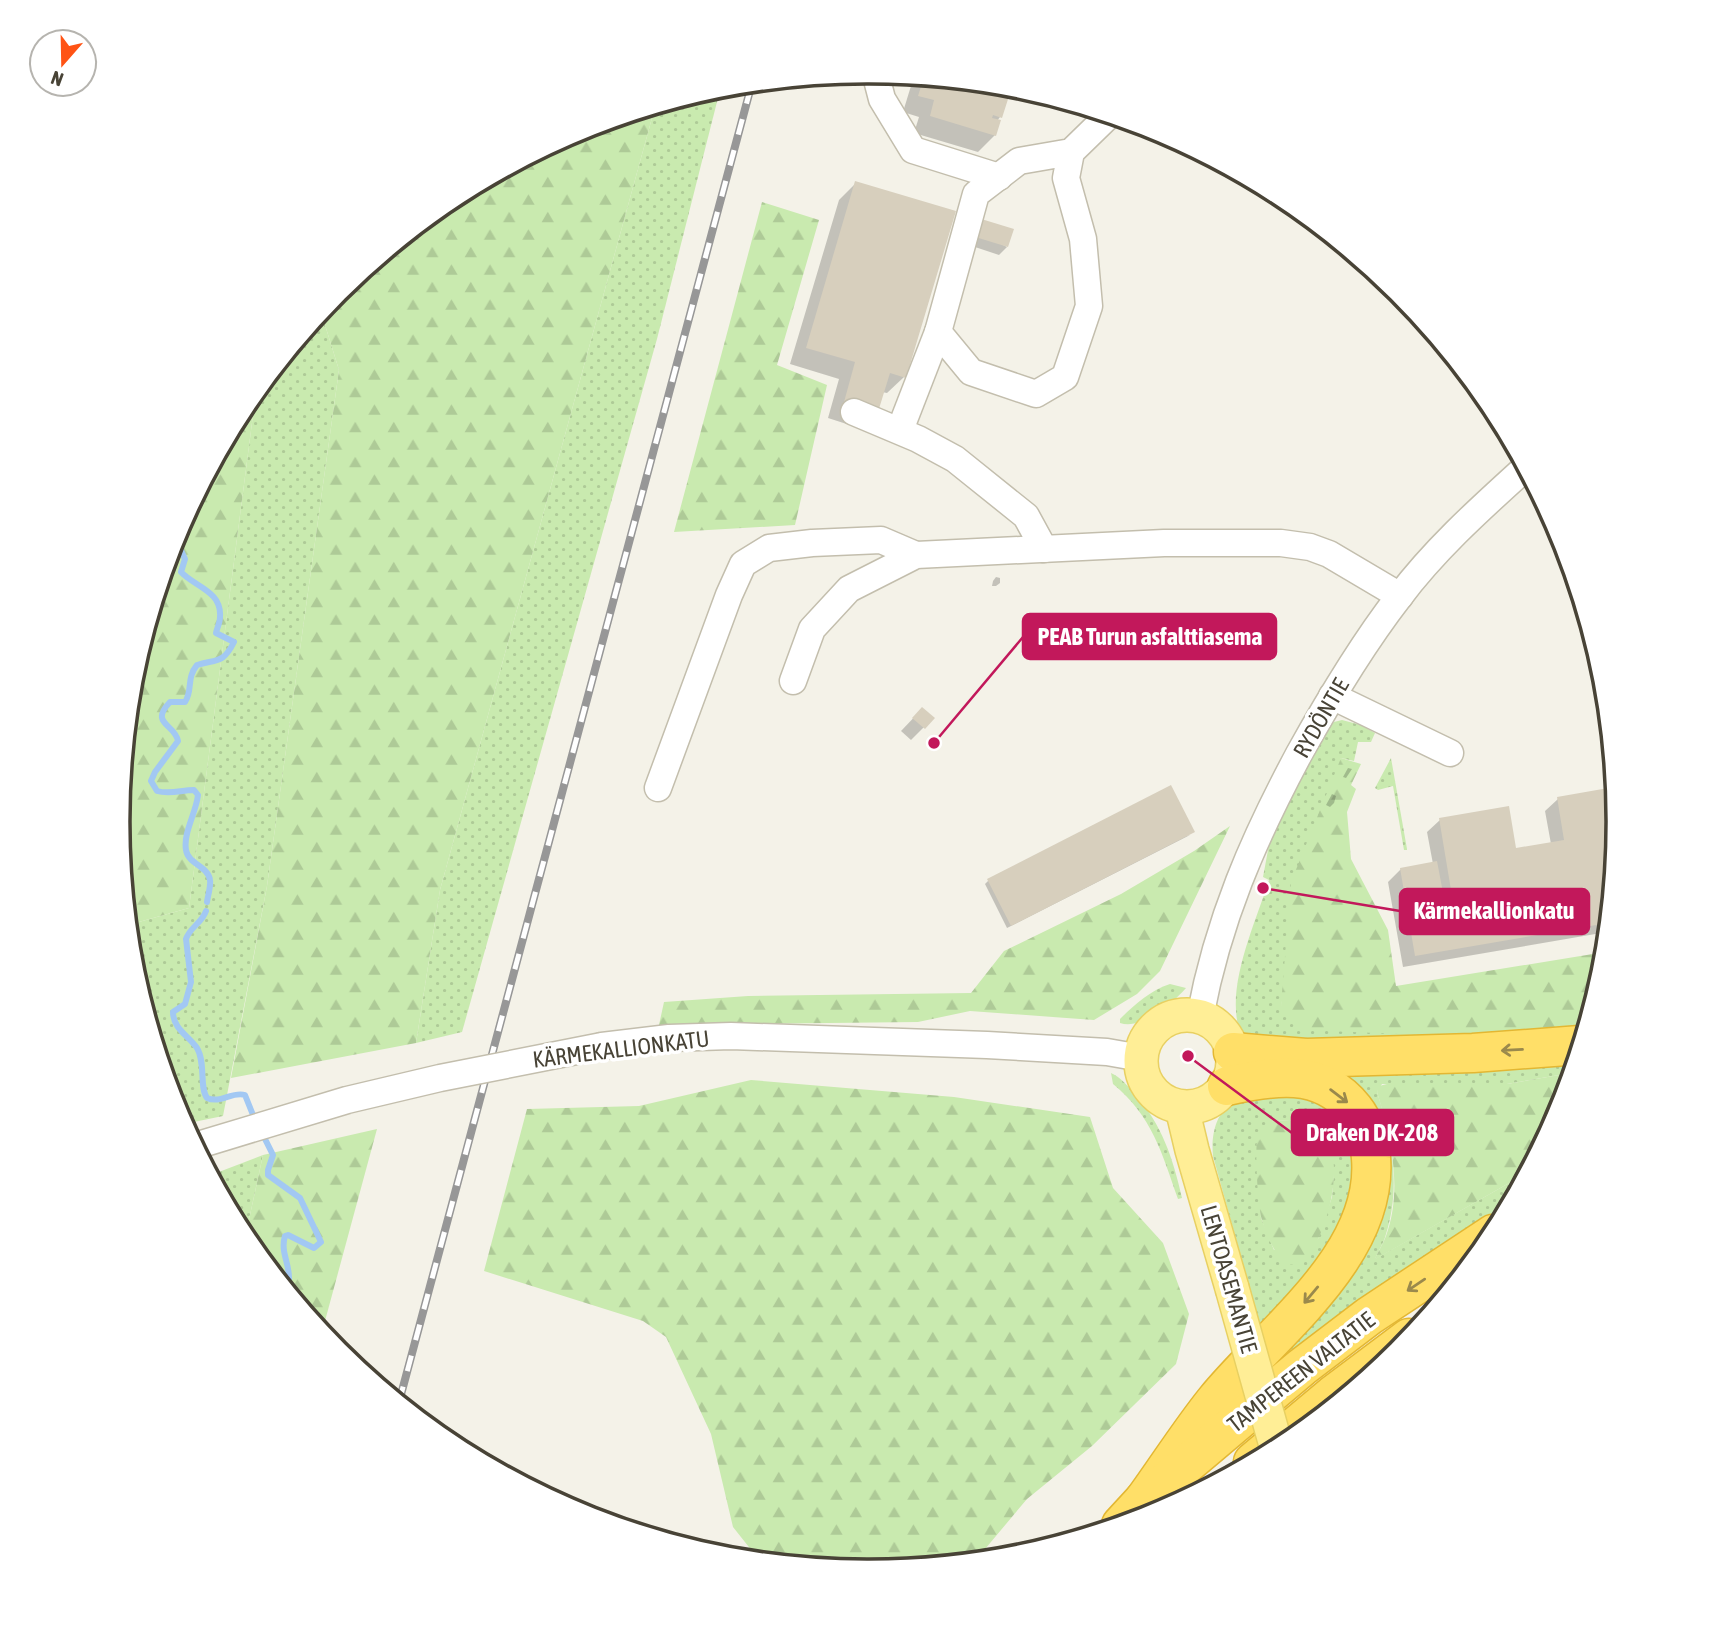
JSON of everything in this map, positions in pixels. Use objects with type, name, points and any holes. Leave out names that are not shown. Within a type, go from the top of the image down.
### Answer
[{"type":"highway","points":[[1230,1069],[1306,1058],[1472,1053],[1570,1046]]},
{"type":"highway","points":[[1136,1508],[1215,1401],[1327,1276],[1354,1236],[1368,1199],[1372,1167],[1367,1135],[1361,1119],[1345,1099],[1319,1083],[1304,1078],[1270,1077],[1230,1069]]},
{"type":"highway","name":"TAMPEREEN VALTATIE","points":[[1138,1507],[1302,1367],[1369,1316],[1466,1252]]},
{"type":"main road","points":[[1180,1015],[1200,1017],[1213,1023],[1224,1033],[1230,1069],[1212,1101],[1198,1107],[1182,1108],[1157,1097],[1142,1074],[1141,1058],[1149,1035],[1158,1025],[1180,1015]]},
{"type":"main road","name":"LENTOASEMANTIE","points":[[1182,1108],[1274,1438]]},
{"type":"street","points":[[878,84],[882,99],[913,150],[999,177]]},
{"type":"street","points":[[900,430],[938,332],[976,194],[1019,162],[1071,152],[1102,122]]},
{"type":"street","points":[[938,332],[971,372],[1036,394],[1065,377],[1089,306],[1083,239],[1066,178],[1071,152]]},
{"type":"street","points":[[854,412],[900,430],[955,459],[1026,516],[1044,549]]},
{"type":"street","name":"RYDÖNTIE","points":[[1200,1017],[1205,986],[1230,900],[1247,857],[1263,822],[1332,696],[1399,596],[1484,505],[1518,474]]},
{"type":"street","points":[[659,788],[729,595],[743,564],[769,548],[826,542],[881,540],[916,555]]},
{"type":"street","points":[[793,681],[812,629],[849,589],[916,555],[1164,543],[1281,543],[1310,547],[1329,554],[1399,596]]},
{"type":"street","points":[[1332,696],[1450,753]]},
{"type":"street","name":"KÄRMEKALLIONKATU","points":[[205,1143],[347,1100],[440,1078],[603,1046],[669,1038],[757,1036],[987,1045],[1107,1052],[1141,1058]]},
{"type":"green space","points":[[718,100],[657,339],[462,1032],[416,1043],[440,890],[652,116]]},
{"type":"green space","points":[[652,116],[440,890],[416,1043],[231,1078],[267,886],[339,370],[325,324],[382,267],[419,236],[458,208],[542,160],[586,140]]},
{"type":"green space","points":[[762,202],[819,220],[777,365],[827,385],[795,525],[674,532]]},
{"type":"green space","points":[[325,324],[339,370],[267,886],[223,1116],[195,1122],[170,1059],[156,1012],[138,922],[189,908],[253,415],[283,373]]},
{"type":"green space","points":[[253,415],[189,908],[138,922],[130,822],[137,725],[156,631],[170,584],[207,495]]},
{"type":"green space","points":[[1342,720],[1361,725],[1375,733],[1371,742],[1358,742],[1354,761],[1341,758],[1281,1005],[1469,1037],[1408,1040],[1243,1039],[1237,1021],[1238,981],[1242,960],[1269,880],[1263,877],[1271,834],[1327,729],[1334,722]]},
{"type":"green space","points":[[1341,758],[1361,764],[1351,785],[1356,789],[1347,812],[1351,859],[1388,930],[1396,986],[1593,954],[1575,1028],[1469,1037],[1305,1030],[1281,1005],[1291,882]]},
{"type":"green space","points":[[1391,758],[1407,850],[1404,850],[1393,786],[1378,790],[1375,788]]},
{"type":"green space","points":[[1230,826],[1160,971],[1137,994],[1094,1020],[970,1011],[918,1022],[659,1025],[664,1002],[748,996],[971,993],[1004,951],[1121,894],[1194,851]]},
{"type":"green space","points":[[1170,984],[1186,988],[1165,1008],[1147,1019],[1138,1023],[1120,1023],[1120,1019],[1143,998]]},
{"type":"green space","points":[[1567,1055],[1560,1075],[1507,1084],[1382,1084],[1377,1092],[1387,1127],[1394,1181],[1391,1216],[1375,1259],[1511,1182],[1491,1215],[1352,1305],[1268,1370],[1380,1169],[1311,1071]]},
{"type":"green space","points":[[1111,1073],[1130,1088],[1159,1130],[1175,1169],[1182,1198],[1178,1199],[1154,1136],[1137,1109],[1113,1084]]},
{"type":"green space","points":[[1560,1075],[1529,1148],[1511,1182],[1374,1260],[1385,1239],[1394,1200],[1393,1164],[1387,1127],[1377,1092],[1379,1086],[1507,1084]]},
{"type":"green space","points":[[751,1080],[954,1097],[1090,1117],[1113,1188],[1163,1243],[1189,1314],[1176,1364],[1092,1446],[1027,1499],[985,1550],[868,1559],[751,1549],[733,1527],[711,1434],[666,1337],[643,1321],[484,1271],[527,1109],[639,1106]]},
{"type":"green space","points":[[1306,1089],[1356,1129],[1347,1226],[1260,1337],[1213,1156],[1214,1133],[1218,1118],[1234,1102]],"holes":[[[1290,1120],[1308,1127],[1334,1172],[1332,1197],[1318,1239],[1274,1250],[1261,1218],[1257,1152],[1273,1121]]]},
{"type":"green space","points":[[1290,1120],[1324,1138],[1330,1147],[1334,1173],[1323,1229],[1314,1246],[1297,1265],[1284,1264],[1268,1238],[1261,1213],[1257,1178],[1258,1137],[1273,1121]]},
{"type":"green space","points":[[377,1129],[325,1320],[283,1270],[249,1221],[263,1155]]},
{"type":"green space","points":[[263,1155],[249,1221],[229,1190],[219,1172]]},
{"type":"building","points":[[921,86],[1009,97],[1002,118],[993,115],[992,118],[1001,120],[996,136],[930,116],[934,100],[918,96]]},
{"type":"building","points":[[855,181],[956,211],[906,378],[890,373],[878,412],[844,402],[855,362],[806,348]]},
{"type":"building","points":[[978,218],[1014,229],[1008,247],[972,236]]},
{"type":"building","points":[[922,707],[935,718],[925,729],[912,718]]},
{"type":"building","points":[[1171,785],[1195,832],[1011,926],[987,879]]},
{"type":"building","points":[[1605,789],[1604,870],[1598,925],[1415,956],[1400,868],[1437,861],[1444,898],[1452,896],[1439,818],[1509,806],[1516,848],[1564,840],[1557,797]]},
{"type":"waterway","points":[[182,552],[185,559],[181,572],[217,601],[220,621],[216,633],[234,642],[223,657],[197,665],[185,702],[170,702],[164,709],[163,720],[178,741],[151,781],[157,791],[194,790],[198,795],[186,837],[186,850],[190,859],[208,875],[210,885],[207,902]]},
{"type":"waterway","points":[[206,911],[186,939],[191,982],[185,1004],[173,1012],[174,1018],[178,1028],[200,1054],[203,1088],[207,1098],[217,1100],[245,1095],[255,1120]]},
{"type":"waterway","points":[[262,1133],[273,1155],[268,1175],[300,1198],[321,1242],[314,1248],[285,1236],[289,1277]]},
{"type":"railway","points":[[402,1392],[749,94]]},
{"type":"place","name":"PEAB Turun asfalttiasema","points":[[934,743]]},
{"type":"place","name":"Kärmekallionkatu","points":[[1263,888]]},
{"type":"place","name":"Draken DK-208","points":[[1188,1056]]}]
